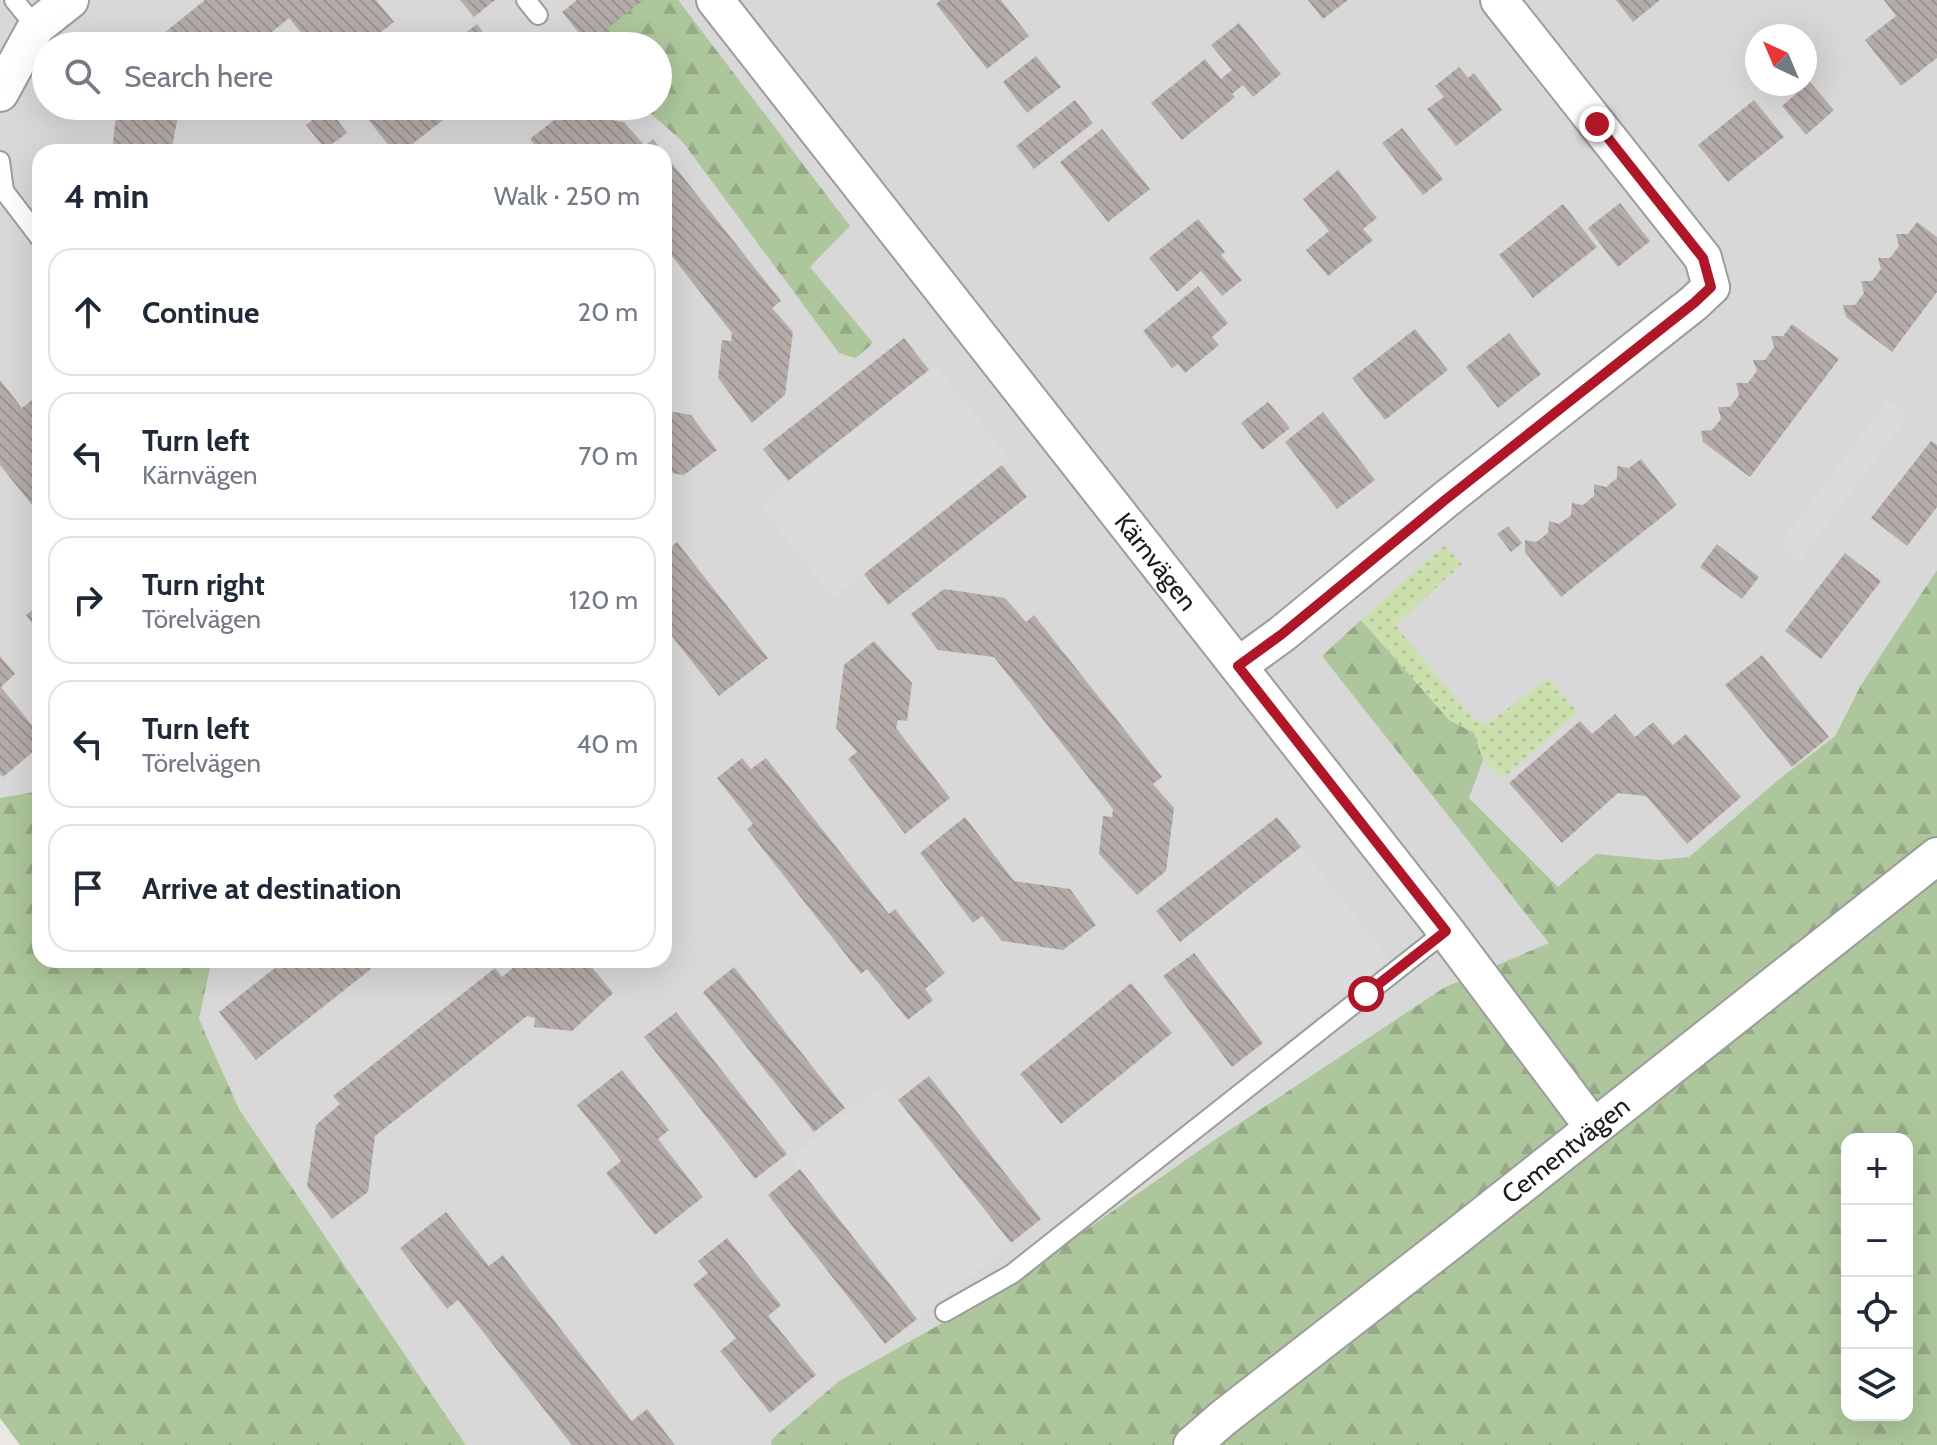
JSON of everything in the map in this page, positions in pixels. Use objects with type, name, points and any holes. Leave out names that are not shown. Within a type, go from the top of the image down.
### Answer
[{"type":"street","points":[[0,93],[25,14],[70,0]]},
{"type":"street","name":"Kärnvägen","points":[[715,0],[1446,931],[1593,1127]]},
{"type":"street","points":[[1238,666],[1282,634],[1711,287],[1703,258],[1499,0]]},
{"type":"street","name":"Cementvägen","points":[[1192,1445],[1937,856]]},
{"type":"lane","points":[[0,161],[4,191],[32,228]]},
{"type":"lane","points":[[945,1312],[1012,1274],[1446,931]]},
{"type":"shaded area","points":[[0,0],[1937,0],[1937,570],[1861,685],[1835,736],[1778,780],[1689,857],[1580,930],[1445,987],[1207,1145],[994,1294],[839,1381],[773,1439],[771,1445],[466,1445],[239,1109],[199,1019],[210,968],[672,968],[672,144],[32,144],[32,793],[0,798]]},
{"type":"shaded area","points":[[935,365],[1009,458],[833,598],[760,505]]},
{"type":"shaded area","points":[[1887,400],[1908,416],[1800,561],[1779,546]]},
{"type":"shaded area","points":[[1301,847],[1389,959],[1269,1053],[1181,942]]},
{"type":"shaded area","points":[[884,1084],[1012,1244],[918,1318],[791,1158]]},
{"type":"green space","points":[[639,0],[678,0],[850,226],[810,267],[873,343],[856,358],[839,353],[682,141],[658,120],[672,120],[672,32],[601,32]]},
{"type":"green space","points":[[1445,545],[1462,564],[1395,625],[1473,719],[1488,724],[1548,678],[1577,712],[1503,778],[1483,760],[1474,733],[1449,720],[1361,620]]},
{"type":"green space","points":[[1937,570],[1937,1445],[771,1445],[772,1439],[839,1381],[994,1294],[1207,1145],[1445,987],[1549,943],[1322,656],[1361,620],[1449,720],[1474,733],[1483,760],[1469,798],[1558,887],[1596,854],[1658,860],[1689,857],[1778,780],[1835,736],[1861,685]]},
{"type":"green space","points":[[32,792],[32,968],[210,968],[199,1019],[239,1109],[466,1445],[20,1445],[0,1418],[0,798]]},
{"type":"building","points":[[205,0],[376,0],[394,22],[381,32],[300,32],[289,18],[272,32],[165,32]]},
{"type":"building","points":[[460,0],[495,0],[474,17]]},
{"type":"building","points":[[577,0],[643,0],[603,32],[578,32],[562,12]]},
{"type":"building","points":[[941,0],[1001,0],[1029,36],[987,69],[936,4]]},
{"type":"building","points":[[1308,0],[1348,0],[1323,19]]},
{"type":"building","points":[[1616,0],[1660,0],[1633,22]]},
{"type":"building","points":[[1884,0],[1937,0],[1937,58],[1901,86],[1865,40],[1896,16]]},
{"type":"building","points":[[1239,23],[1281,74],[1253,97],[1243,85],[1232,94],[1235,97],[1182,140],[1151,103],[1205,59],[1221,79],[1232,70],[1211,45]]},
{"type":"building","points":[[477,24],[483,32],[466,32]]},
{"type":"building","points":[[1036,56],[1061,87],[1027,113],[1003,82]]},
{"type":"building","points":[[1459,67],[1468,78],[1474,73],[1502,110],[1456,146],[1427,109],[1444,97],[1435,86]]},
{"type":"building","points":[[1817,90],[1834,110],[1806,135],[1782,106],[1794,96],[1817,96]]},
{"type":"building","points":[[1075,100],[1093,123],[1034,169],[1016,146]]},
{"type":"building","points":[[1754,100],[1784,137],[1728,182],[1698,145]]},
{"type":"building","points":[[115,120],[177,120],[173,144],[113,144]]},
{"type":"building","points":[[312,120],[338,120],[347,133],[332,144],[321,144],[306,125]]},
{"type":"building","points":[[369,120],[443,120],[412,144],[388,144]]},
{"type":"building","points":[[554,120],[610,120],[624,122],[643,144],[534,144],[530,139]]},
{"type":"building","points":[[1402,128],[1443,179],[1423,195],[1382,143]]},
{"type":"building","points":[[1102,129],[1150,189],[1108,222],[1060,162]]},
{"type":"building","points":[[672,163],[781,301],[772,308],[793,332],[785,395],[752,423],[718,378],[722,340],[731,341],[732,333],[672,256]]},
{"type":"building","points":[[1338,170],[1377,218],[1363,229],[1373,240],[1328,276],[1306,250],[1329,231],[1303,199]]},
{"type":"building","points":[[1620,203],[1650,241],[1618,267],[1588,228]]},
{"type":"building","points":[[1563,204],[1597,247],[1533,298],[1499,255]]},
{"type":"building","points":[[1198,219],[1225,252],[1221,255],[1242,280],[1222,296],[1201,271],[1177,292],[1149,258]]},
{"type":"building","points":[[1917,222],[1937,237],[1937,292],[1892,352],[1846,317],[1843,305],[1855,305],[1864,293],[1861,281],[1872,281],[1881,269],[1878,258],[1890,258],[1899,246],[1896,234],[1908,234]]},
{"type":"building","points":[[1198,286],[1228,323],[1212,337],[1219,345],[1185,373],[1178,364],[1172,368],[1143,331]]},
{"type":"building","points":[[1792,324],[1839,359],[1750,477],[1703,442],[1701,431],[1712,430],[1721,419],[1718,407],[1730,407],[1739,395],[1736,383],[1748,383],[1757,371],[1753,360],[1765,360],[1774,347],[1771,336],[1783,336]]},
{"type":"building","points":[[1415,329],[1448,370],[1385,420],[1352,378]]},
{"type":"building","points":[[1509,333],[1541,374],[1498,408],[1466,367]]},
{"type":"building","points":[[904,338],[929,370],[788,481],[763,449]]},
{"type":"building","points":[[0,380],[22,408],[32,400],[32,505],[0,465]]},
{"type":"building","points":[[1268,402],[1290,428],[1262,450],[1241,423]]},
{"type":"building","points":[[672,411],[691,415],[717,450],[684,475],[672,473]]},
{"type":"building","points":[[1323,412],[1375,480],[1337,509],[1285,442]]},
{"type":"building","points":[[1931,441],[1937,445],[1937,507],[1907,546],[1871,518]]},
{"type":"building","points":[[1641,459],[1677,505],[1561,597],[1525,552],[1525,540],[1536,542],[1548,533],[1549,521],[1559,524],[1571,515],[1572,503],[1583,505],[1594,496],[1594,484],[1606,487],[1617,478],[1617,466],[1629,468]]},
{"type":"building","points":[[1002,465],[1027,497],[888,605],[864,574]]},
{"type":"building","points":[[1508,526],[1522,543],[1511,552],[1497,534]]},
{"type":"building","points":[[677,542],[768,658],[719,696],[672,636],[672,546]]},
{"type":"building","points":[[1717,544],[1759,577],[1742,599],[1700,567]]},
{"type":"building","points":[[1845,553],[1881,581],[1821,659],[1785,631]]},
{"type":"building","points":[[944,589],[1005,598],[1026,622],[1034,615],[1162,777],[1153,784],[1174,808],[1166,871],[1137,895],[1099,854],[1103,816],[1112,817],[1113,809],[994,657],[938,650],[911,614]]},
{"type":"building","points":[[874,641],[912,683],[907,721],[898,720],[896,728],[950,798],[905,834],[848,759],[857,752],[836,728],[844,665]]},
{"type":"building","points":[[1762,655],[1829,737],[1792,767],[1725,685]]},
{"type":"building","points":[[0,656],[15,674],[1,687],[32,725],[32,753],[3,777],[0,774]]},
{"type":"building","points":[[1615,714],[1635,737],[1653,722],[1673,745],[1686,734],[1741,797],[1687,844],[1646,796],[1618,793],[1562,843],[1509,783],[1580,721],[1592,734]]},
{"type":"building","points":[[742,758],[751,769],[766,758],[889,914],[895,909],[945,973],[925,989],[933,1000],[908,1020],[867,969],[861,974],[747,829],[753,824],[717,778]]},
{"type":"building","points":[[965,817],[1014,881],[1070,889],[1096,925],[1063,950],[1002,941],[982,916],[973,923],[920,853]]},
{"type":"building","points":[[1277,817],[1301,847],[1180,942],[1156,911]]},
{"type":"building","points":[[1194,953],[1263,1043],[1232,1067],[1163,976]]},
{"type":"building","points":[[734,967],[845,1108],[814,1132],[703,992]]},
{"type":"building","points":[[275,968],[371,969],[256,1060],[219,1012]]},
{"type":"building","points":[[495,968],[502,977],[513,968],[592,968],[613,993],[572,1031],[534,1027],[535,1018],[527,1016],[375,1136],[368,1192],[332,1219],[307,1186],[316,1125],[340,1104],[333,1096]]},
{"type":"building","points":[[1131,983],[1172,1033],[1061,1124],[1020,1074]]},
{"type":"building","points":[[676,1012],[787,1154],[755,1179],[644,1037]]},
{"type":"building","points":[[622,1070],[669,1130],[658,1139],[703,1197],[655,1235],[606,1173],[621,1161],[577,1105]]},
{"type":"building","points":[[929,1076],[1041,1219],[1011,1243],[898,1100]]},
{"type":"building","points":[[800,1169],[917,1319],[885,1344],[768,1195]]},
{"type":"building","points":[[446,1212],[489,1266],[503,1255],[632,1421],[647,1409],[675,1445],[572,1445],[458,1300],[447,1309],[400,1248]]},
{"type":"building","points":[[727,1238],[781,1305],[768,1316],[816,1375],[770,1413],[720,1351],[736,1338],[693,1285],[708,1273],[698,1261]]},
{"type":"route","points":[[1366,994],[1446,931],[1238,666],[1282,634],[1711,287],[1703,258],[1597,124]]}]
